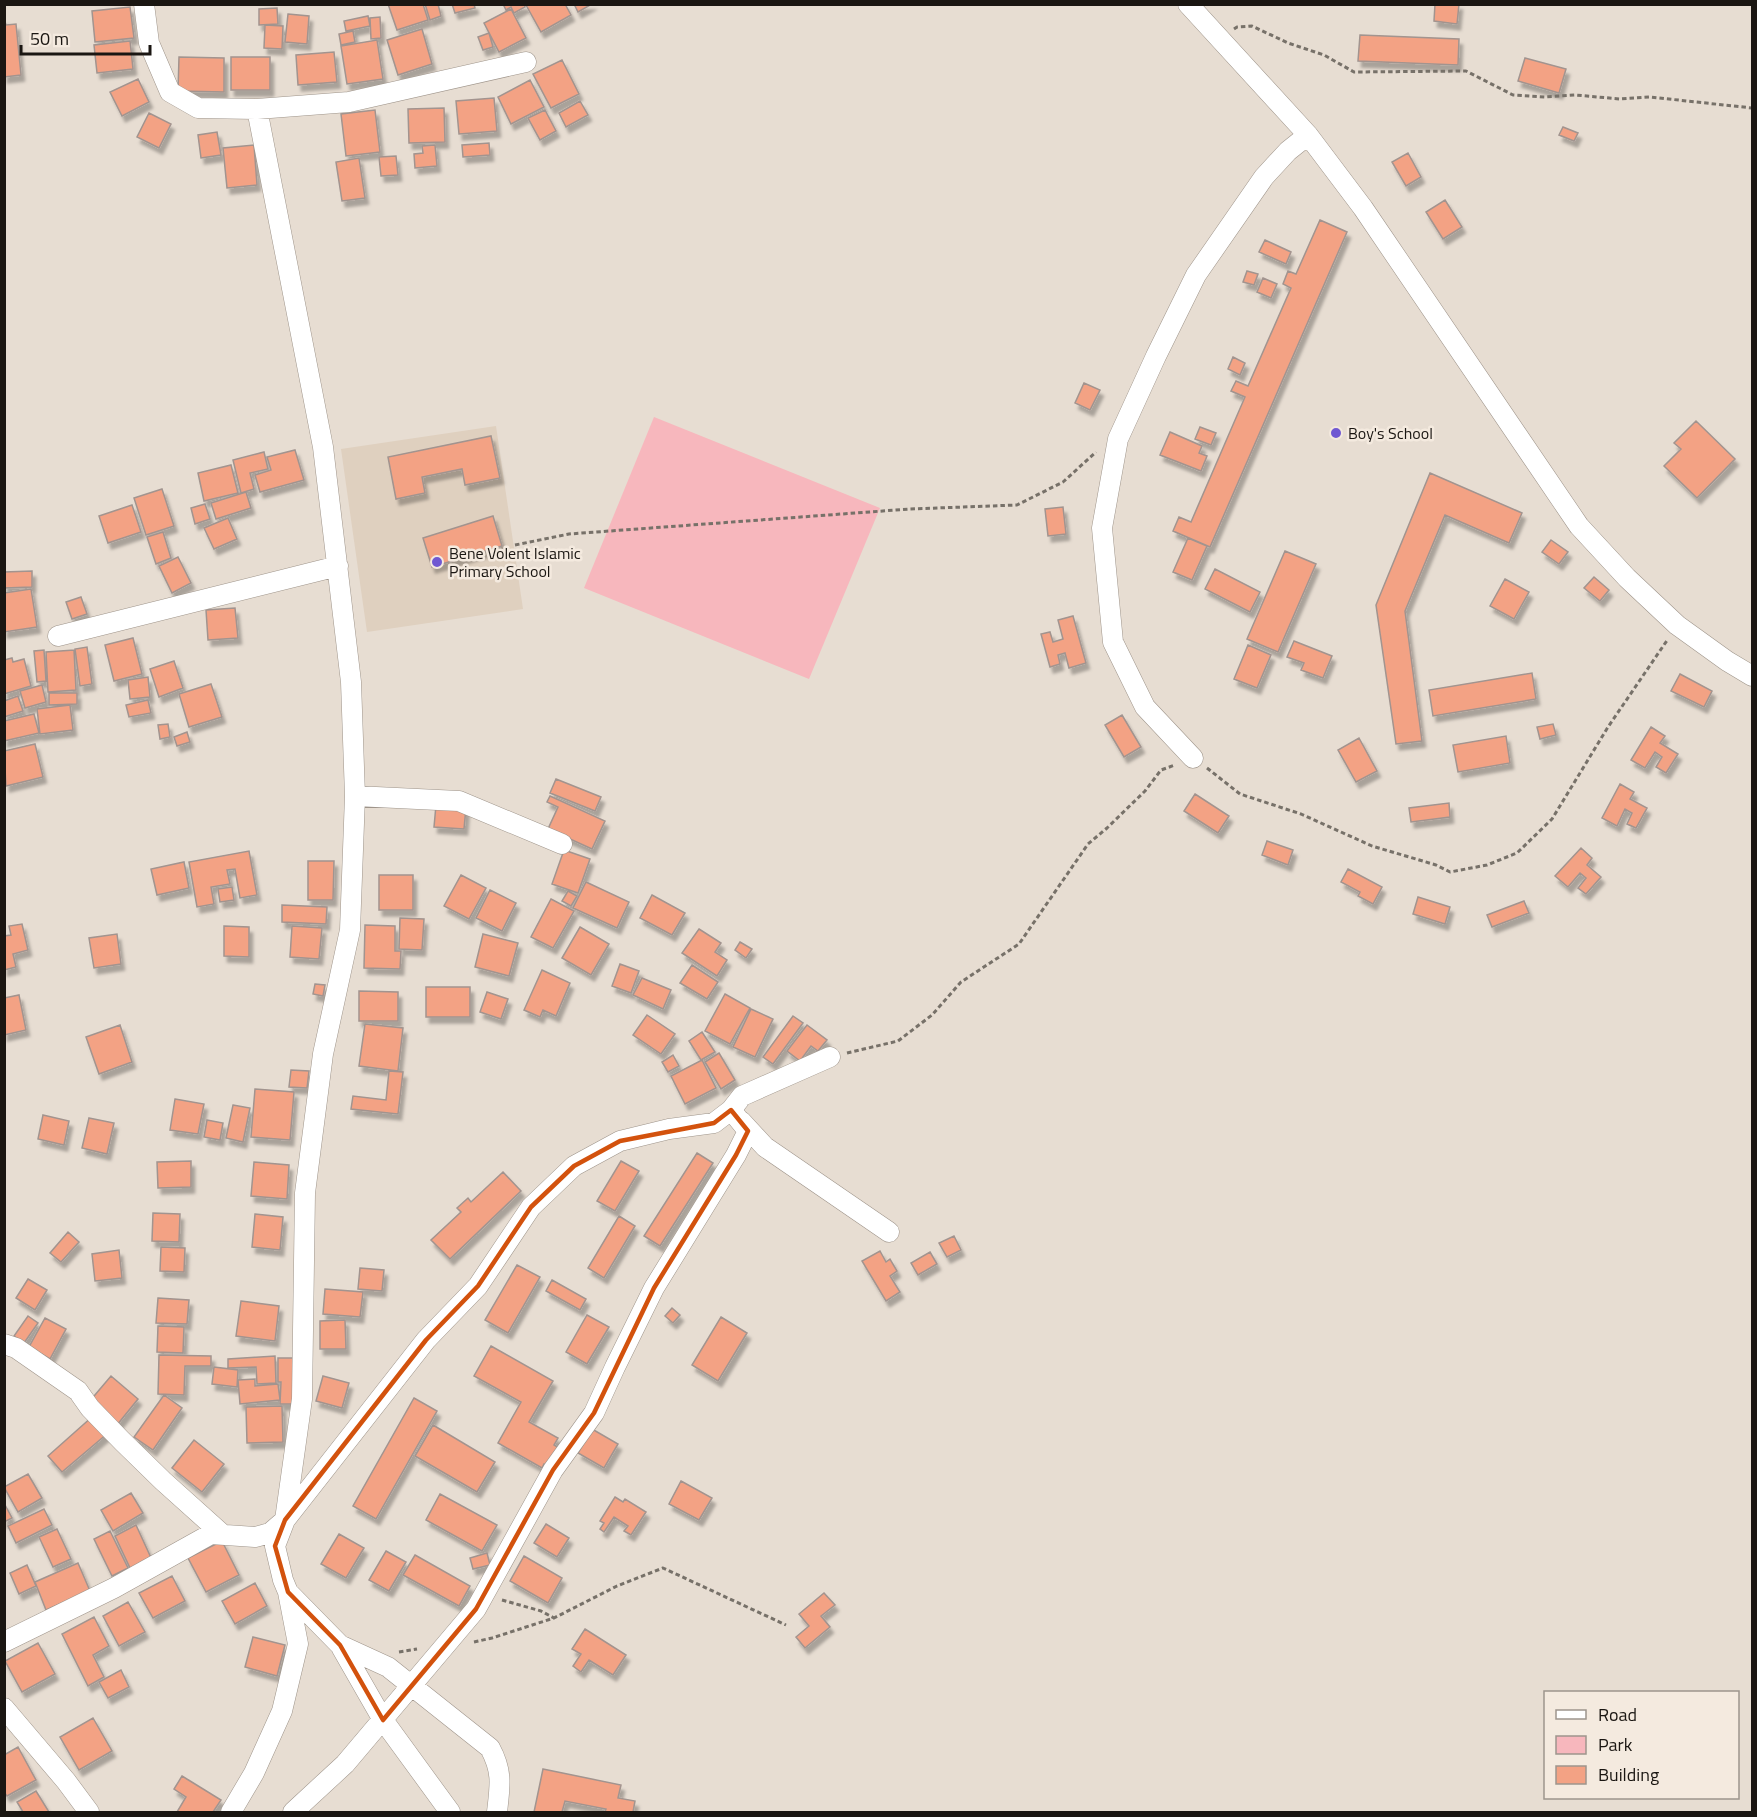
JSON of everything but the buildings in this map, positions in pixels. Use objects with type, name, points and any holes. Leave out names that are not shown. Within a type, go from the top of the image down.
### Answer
[{"type":"street","points":[[144,4],[148,44],[170,92],[198,108],[257,109],[349,102],[526,62]]},
{"type":"street","points":[[1188,4],[1308,135],[1363,208],[1579,526],[1627,578],[1677,625],[1752,676]]},
{"type":"street","points":[[231,1812],[254,1773],[282,1711],[298,1644],[288,1592],[275,1546],[285,1520],[302,1398],[305,1193],[323,1054],[350,930],[355,796],[351,682],[323,447],[257,109]]},
{"type":"street","points":[[1193,758],[1145,707],[1113,642],[1102,528],[1118,439],[1196,275],[1264,177],[1288,151],[1308,135]]},
{"type":"street","points":[[58,636],[338,566]]},
{"type":"street","points":[[355,796],[459,801],[562,844]]},
{"type":"street","points":[[4,1642],[114,1588],[211,1534],[255,1537],[270,1533],[285,1520],[426,1340],[478,1286],[531,1207],[574,1166],[620,1141],[669,1129],[714,1123],[731,1110],[742,1095],[830,1058]]},
{"type":"street","points":[[731,1110],[765,1147],[889,1232]]},
{"type":"street","points":[[293,1812],[345,1764],[476,1609],[553,1470],[594,1413],[654,1288],[736,1155],[748,1131],[731,1110]]},
{"type":"street","points":[[4,1344],[16,1348],[78,1391],[90,1408],[139,1457],[222,1534]]},
{"type":"street","points":[[288,1592],[340,1645],[383,1720],[450,1812]]},
{"type":"street","points":[[340,1645],[388,1667],[490,1748],[498,1763],[501,1781],[497,1812]]},
{"type":"street","points":[[4,1708],[66,1781],[89,1812]]},
{"type":"path","points":[[1221,40],[1237,27],[1252,26],[1288,43],[1324,55],[1354,72],[1466,71],[1513,95],[1545,98],[1575,95],[1620,99],[1650,97],[1752,108]]},
{"type":"path","points":[[515,545],[569,534],[910,509],[1017,505],[1063,482],[1104,446],[1118,439]]},
{"type":"path","points":[[830,1058],[898,1041],[932,1015],[961,982],[1019,944],[1088,844],[1145,791],[1161,770],[1193,758],[1240,794],[1301,814],[1372,846],[1436,865],[1450,872],[1487,865],[1517,853],[1552,819],[1608,726],[1677,625]]},
{"type":"path","points":[[473,1642],[554,1618],[617,1586],[663,1568],[786,1624]]},
{"type":"path","points":[[483,1596],[512,1601],[554,1618]]},
{"type":"path","points":[[365,1657],[445,1647]]},
{"type":"highlighted area","points":[[731,1110],[748,1131],[736,1155],[654,1288],[594,1413],[553,1470],[476,1609],[383,1720],[340,1645],[288,1592],[275,1546],[285,1520],[426,1340],[478,1286],[531,1207],[574,1166],[620,1141],[714,1123]]},
{"type":"shaded area","name":"Bene Volent Islamic Primary School","points":[[496,426],[523,609],[367,632],[341,449]]},
{"type":"green space","points":[[654,417],[880,508],[809,679],[584,588]]},
{"type":"place","name":"Boy's School","points":[[1336,433]]},
{"type":"place","name":"Bene Volent Islamic Primary School","points":[[437,562]]}]
